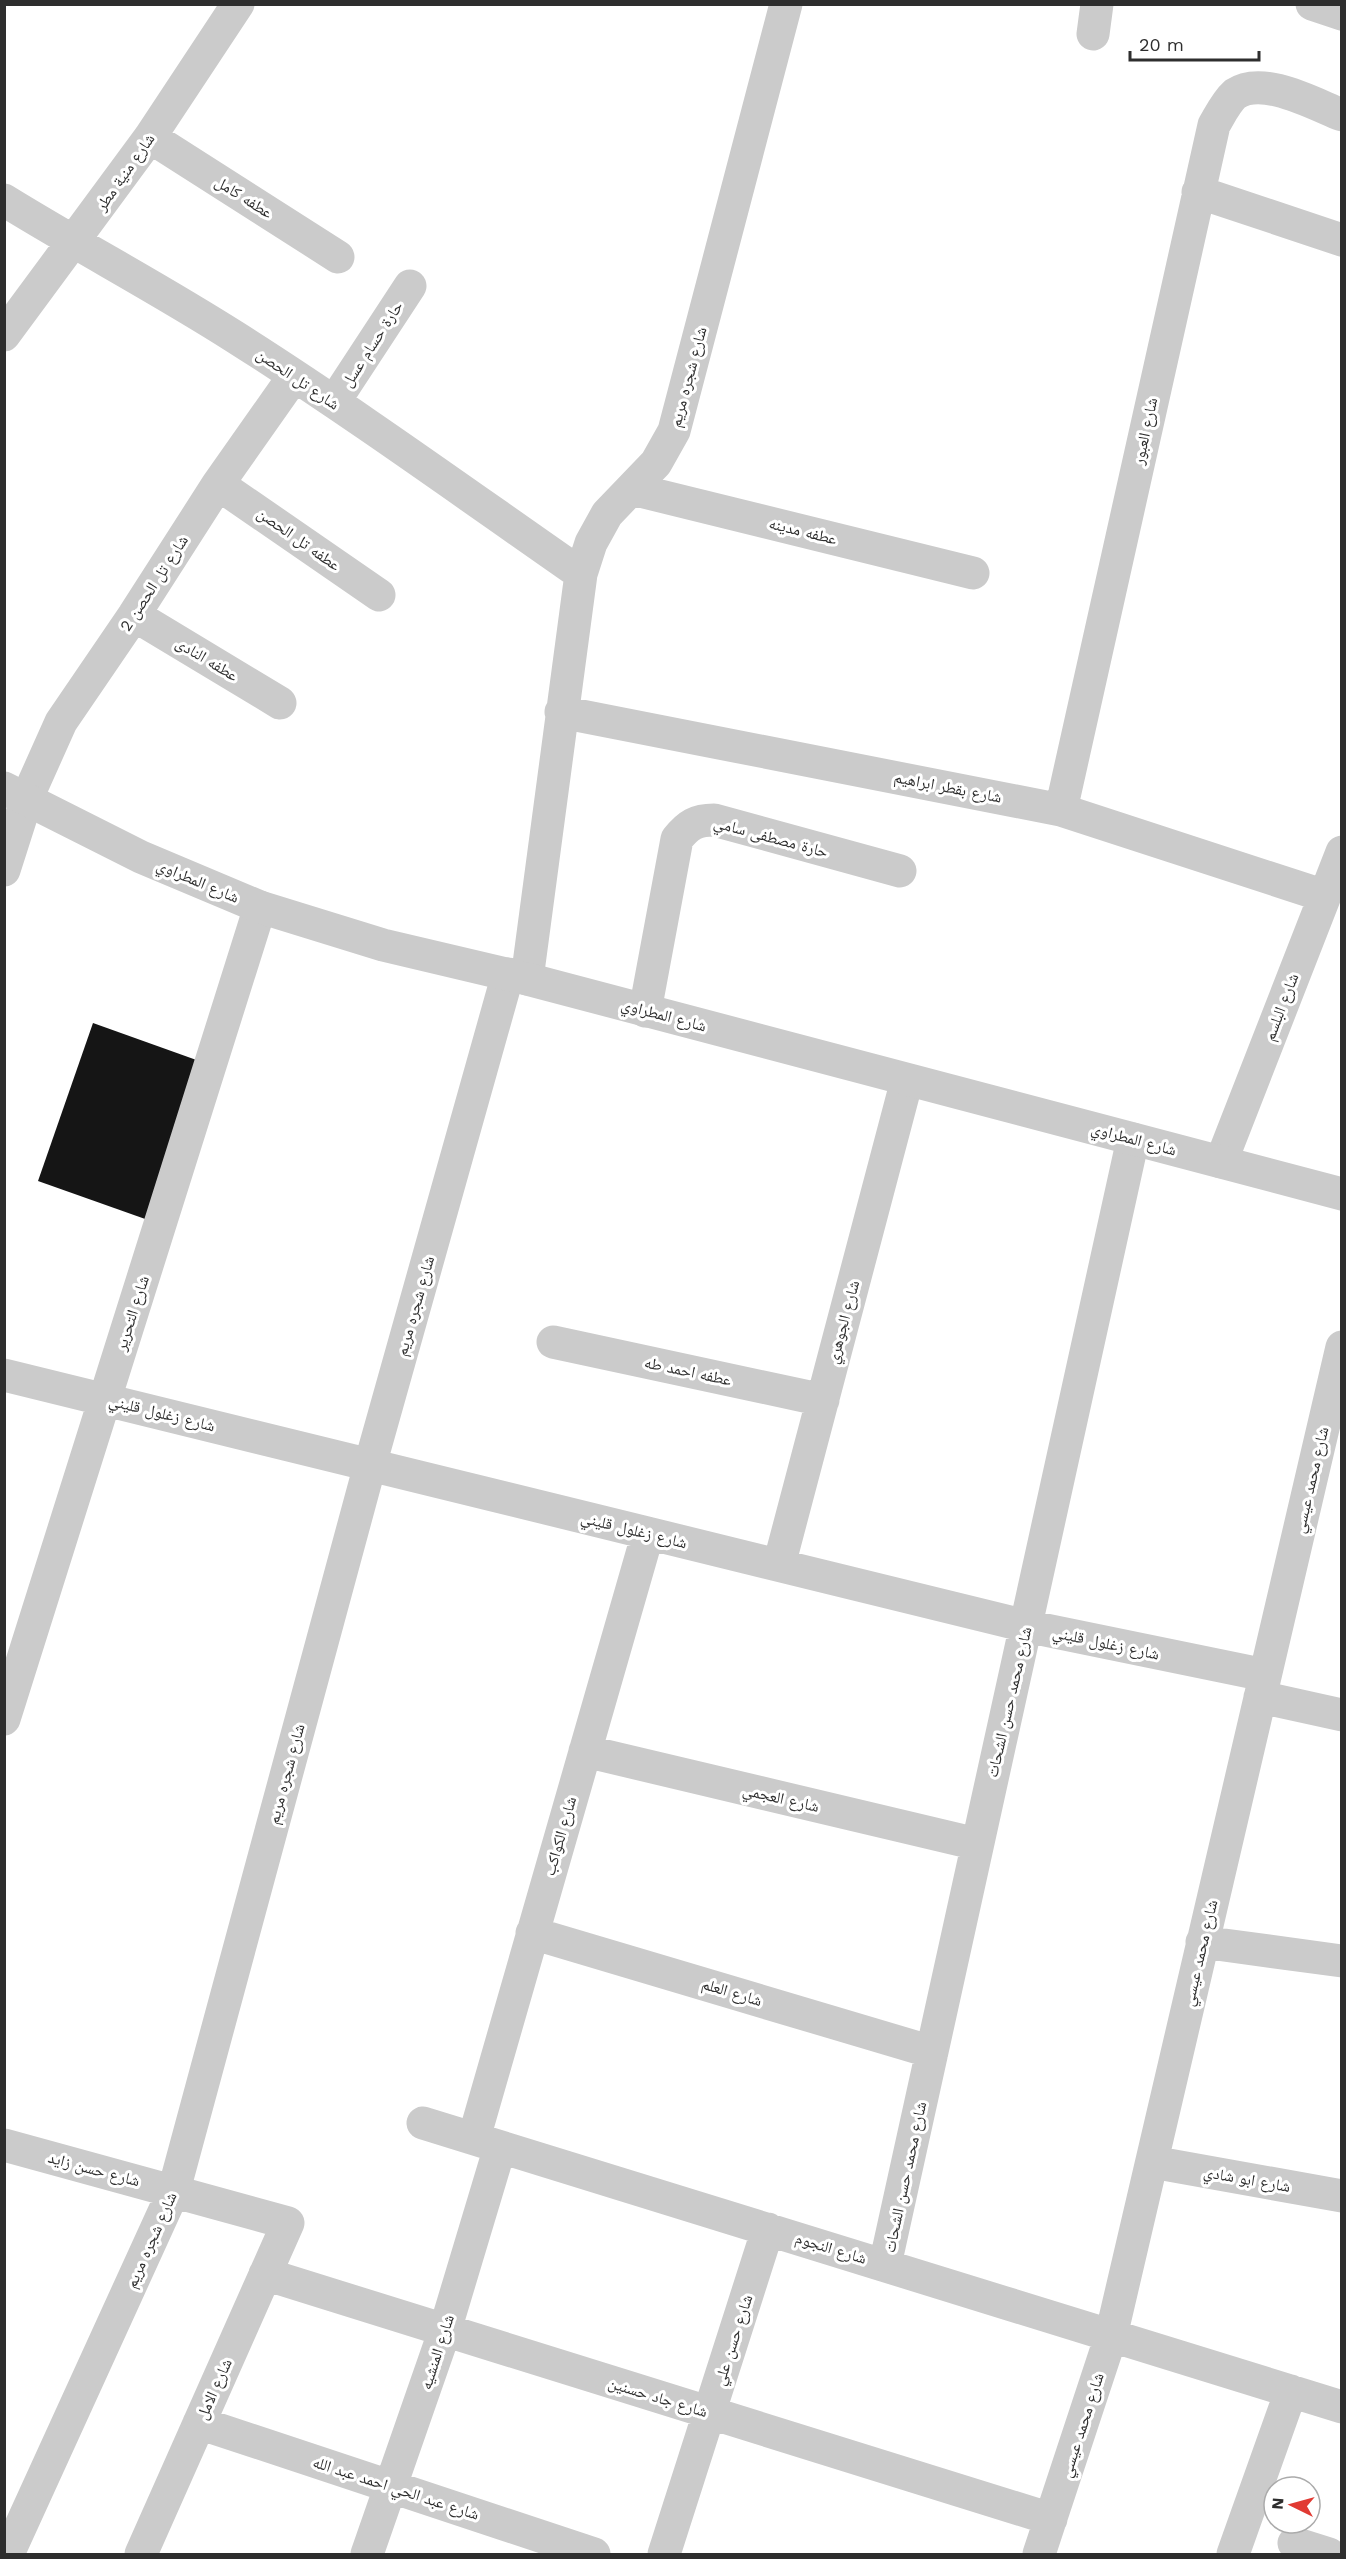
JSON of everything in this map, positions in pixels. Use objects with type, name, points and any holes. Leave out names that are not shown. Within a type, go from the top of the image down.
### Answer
[{"type":"street","name":"شارع منية مطر","points":[[4,335],[150,138],[238,4]]},
{"type":"street","name":"شارع شجره مريم","points":[[8,2554],[174,2190],[370,1465],[517,976],[561,712],[581,574],[591,543],[607,514],[656,463],[674,431],[786,4]]},
{"type":"street","points":[[1312,4],[1341,14]]},
{"type":"street","name":"شارع العبور","points":[[1061,810],[1197,192],[1214,125],[1223,108],[1235,94],[1252,87],[1270,87],[1341,115]]},
{"type":"street","name":"عطفه كامل","points":[[150,138],[338,256]]},
{"type":"street","points":[[1197,192],[1341,240]]},
{"type":"street","name":"شارع تل الحصن","points":[[4,200],[233,336],[334,402],[581,574]]},
{"type":"street","name":"حارة حسام عسل","points":[[334,402],[410,286]]},
{"type":"street","name":"شارع تل الحصن 2","points":[[4,870],[16,793],[218,483],[294,376]]},
{"type":"street","name":"عطفه تل الحصن","points":[[218,483],[379,595]]},
{"type":"street","name":"عطفه مدينه","points":[[632,489],[973,573]]},
{"type":"street","name":"عطفه النادى","points":[[134,615],[280,703]]},
{"type":"street","name":"شارع بقطر ابراهيم","points":[[561,712],[1061,810],[1325,896]]},
{"type":"street","name":"شارع المطراوي","points":[[16,793],[141,857],[260,907],[383,945],[517,976],[1341,1194]]},
{"type":"street","name":"حارة مصطفى سامي","points":[[645,1011],[677,840],[686,827],[699,820],[714,820],[900,871]]},
{"type":"street","name":"شارع البلسم","points":[[1221,1162],[1341,852]]},
{"type":"street","name":"شارع التحرير","points":[[4,1719],[260,907]]},
{"type":"street","name":"شارع الجوهري","points":[[779,1565],[908,1080]]},
{"type":"street","name":"شارع محمد حسن الشحات","points":[[885,2265],[1132,1139]]},
{"type":"street","name":"عطفه احمد طه","points":[[553,1342],[823,1400]]},
{"type":"street","name":"شارع محمد عيسي","points":[[1040,2554],[1112,2336],[1341,1347]]},
{"type":"street","name":"شارع زغلول قليني","points":[[4,1375],[1262,1686],[1341,1715]]},
{"type":"street","name":"شارع الكواكب","points":[[487,2143],[532,1933],[648,1533]]},
{"type":"street","name":"شارع العجمي","points":[[585,1751],[977,1844]]},
{"type":"street","name":"شارع العلم","points":[[532,1933],[932,2052]]},
{"type":"street","points":[[1202,1942],[1341,1961]]},
{"type":"street","name":"شارع النجوم","points":[[423,2123],[1341,2407]]},
{"type":"street","name":"شارع المنشيه","points":[[367,2554],[445,2330],[487,2143]]},
{"type":"street","name":"شارع حسن زايد","points":[[4,2145],[288,2223]]},
{"type":"street","name":"شارع ابو شادي","points":[[1152,2162],[1341,2196]]},
{"type":"street","name":"شارع الامل","points":[[141,2554],[288,2223]]},
{"type":"street","name":"شارع حسن علي","points":[[664,2554],[768,2229]]},
{"type":"street","name":"شارع جاد حسنين","points":[[265,2274],[1051,2519]]},
{"type":"street","points":[[1233,2554],[1291,2391]]},
{"type":"street","name":"شارع عبد الحي احمد عبد الله","points":[[199,2423],[594,2554]]},
{"type":"street","points":[[1294,2543],[1329,2554]]},
{"type":"building","points":[[93,1023],[202,1062],[148,1220],[38,1181]]}]
